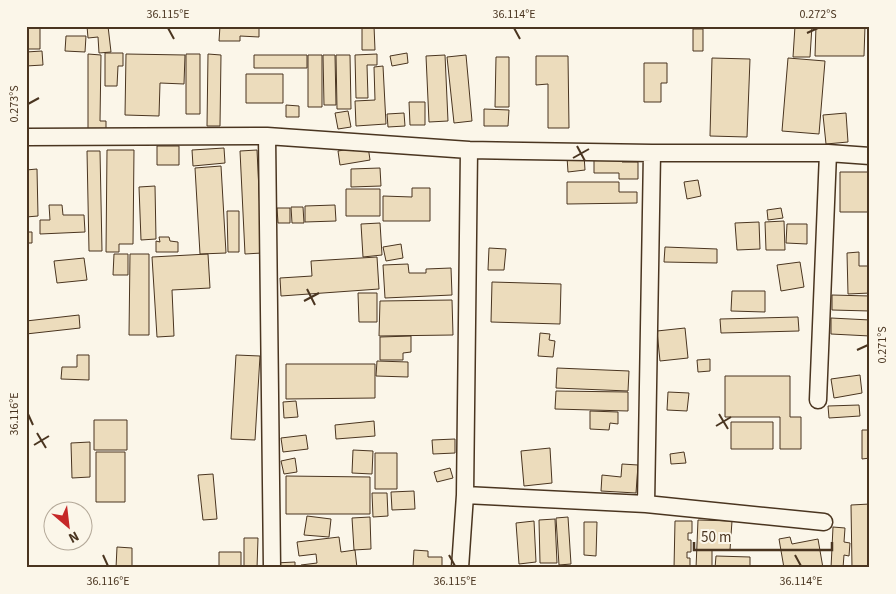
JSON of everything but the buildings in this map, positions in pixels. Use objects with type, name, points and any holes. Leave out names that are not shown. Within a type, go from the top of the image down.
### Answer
[{"type":"street","points":[[267,136],[272,568]]},
{"type":"street","points":[[26,137],[267,136],[469,150],[828,153],[870,156]]},
{"type":"street","points":[[460,568],[465,495],[469,150]]},
{"type":"street","points":[[646,504],[652,153]]},
{"type":"street","points":[[818,400],[828,153]]},
{"type":"street","points":[[465,495],[646,504],[824,522]]}]
